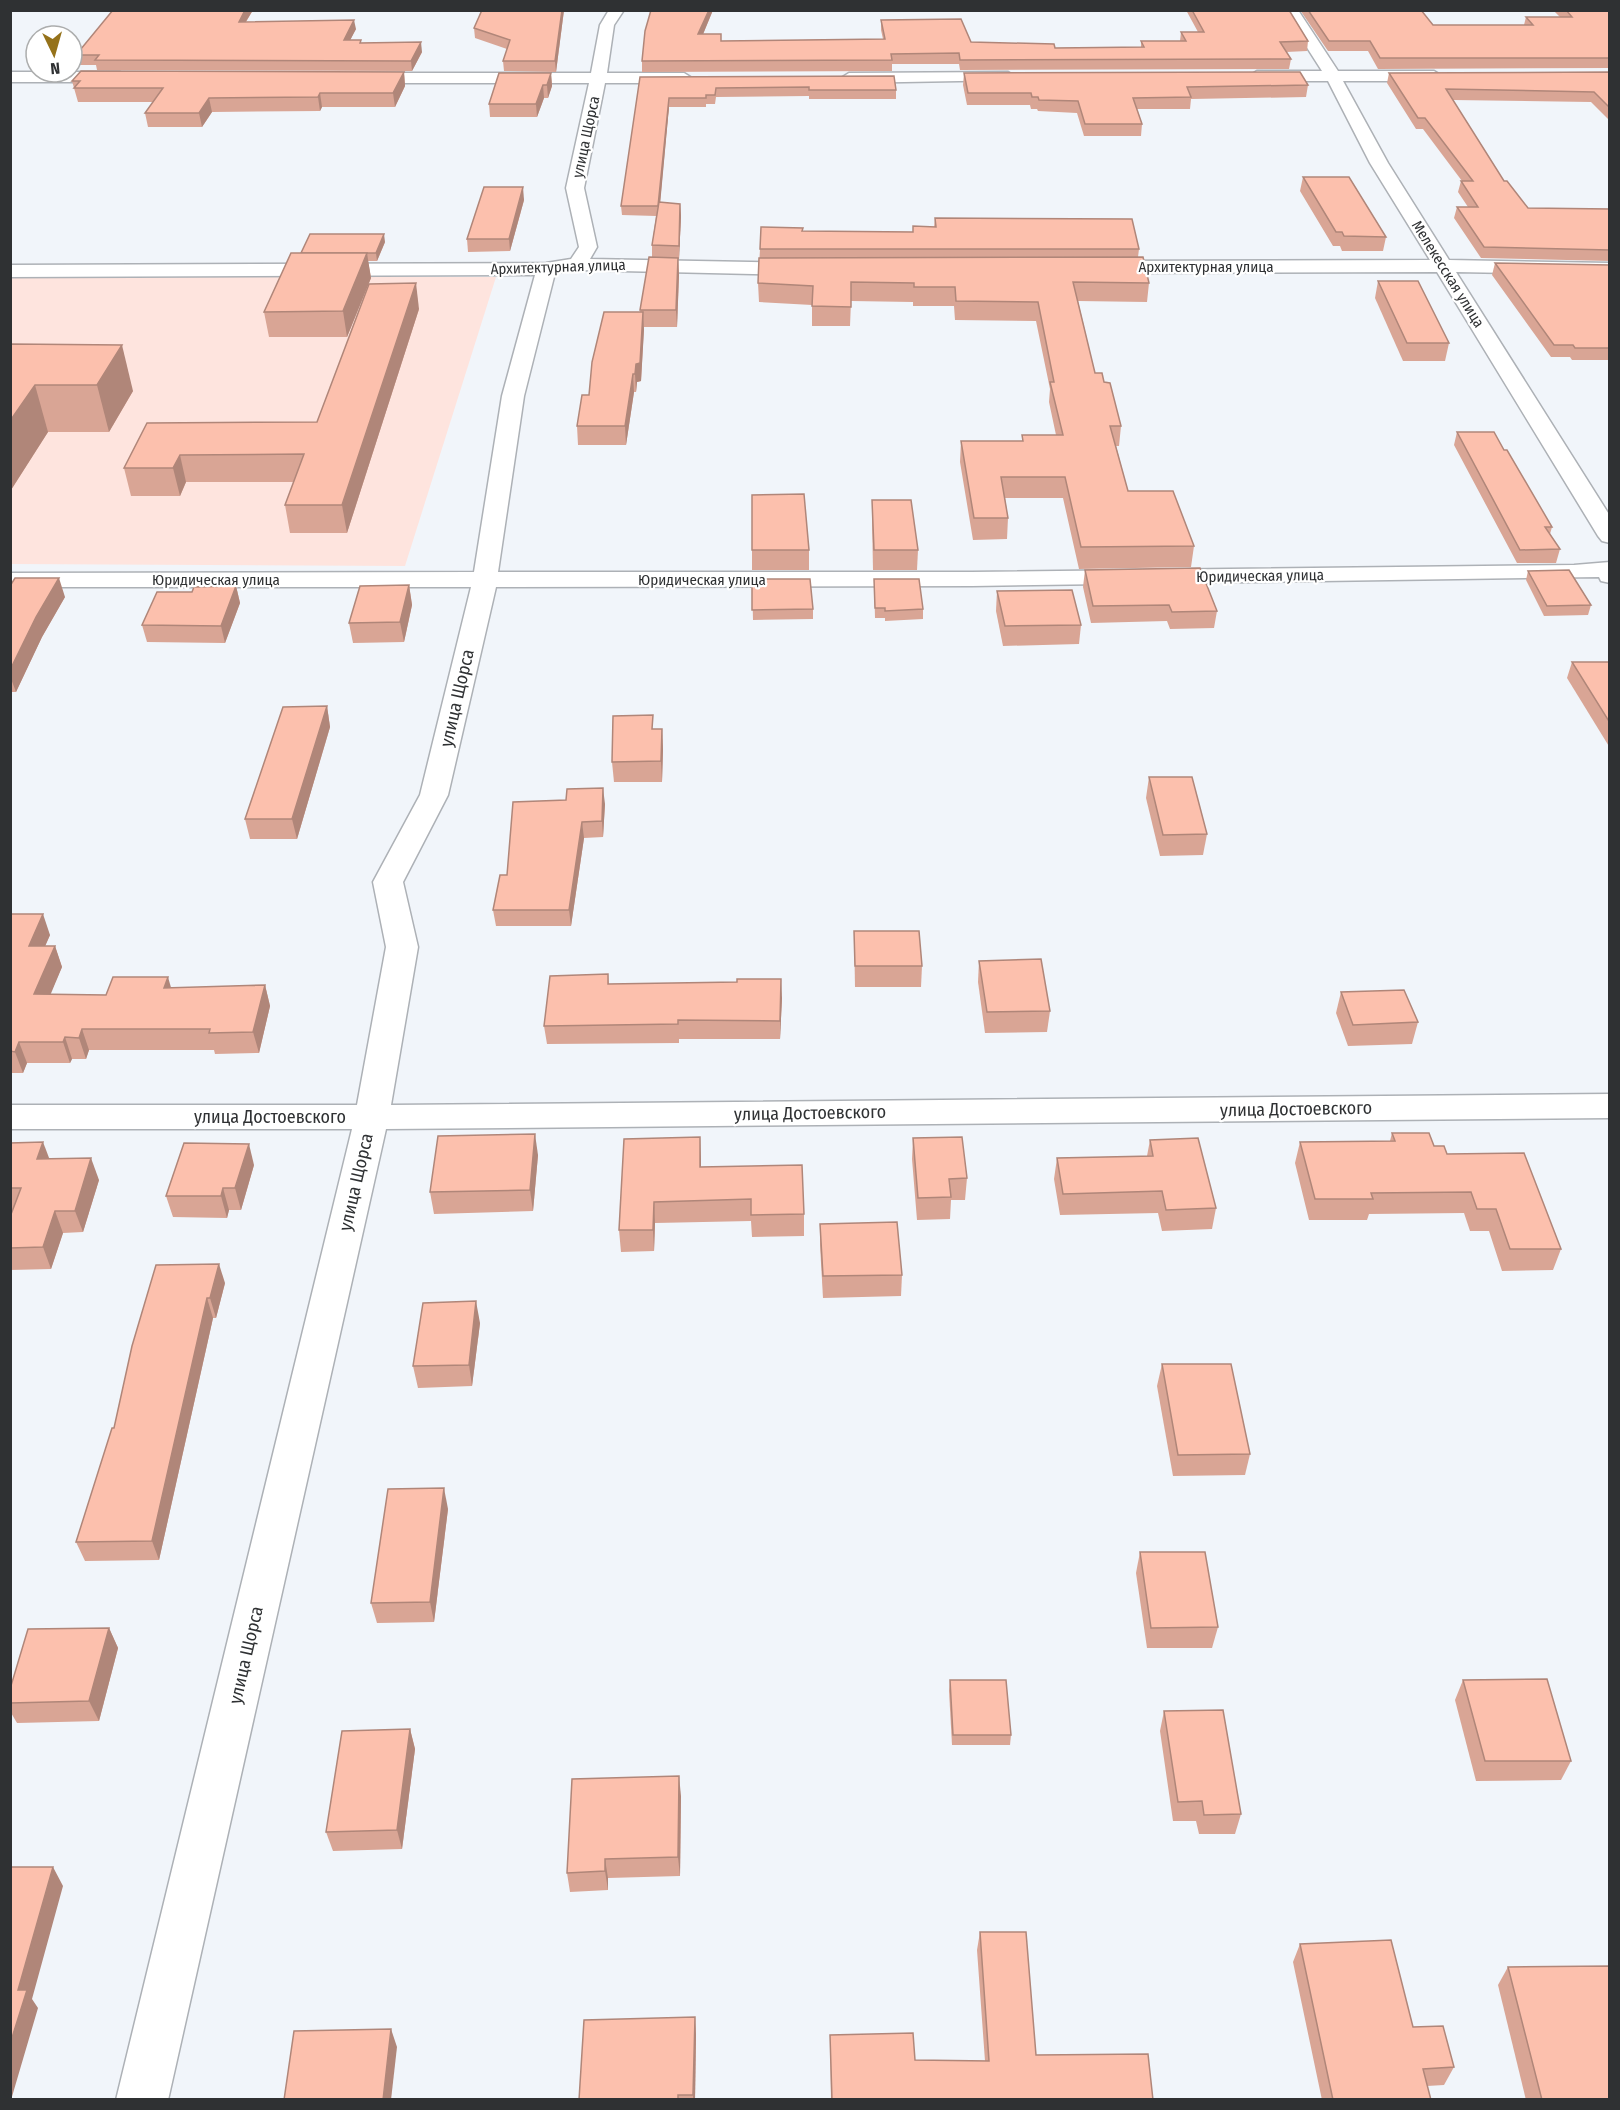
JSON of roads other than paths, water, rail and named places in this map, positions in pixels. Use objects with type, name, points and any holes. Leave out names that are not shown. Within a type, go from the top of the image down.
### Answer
[{"type":"street","name":"улица Щорса","points":[[142,2100],[372,1117],[402,946],[388,882],[434,795],[485,580],[513,396],[562,266],[588,247],[575,188],[607,25],[617,10]]},
{"type":"street","name":"Мелекесская улица","points":[[1290,10],[1333,76],[1379,163],[1610,536]]},
{"type":"street","points":[[1245,76],[1454,76]]},
{"type":"street","points":[[10,77],[130,77]]},
{"type":"street","points":[[837,78],[1029,77]]},
{"type":"street","points":[[346,78],[706,78]]},
{"type":"street","name":"Архитектурная улица","points":[[10,272],[562,266],[819,270]]},
{"type":"street","name":"Архитектурная улица","points":[[1087,267],[1443,266],[1610,269]]},
{"type":"street","name":"Юридическая улица","points":[[10,580],[972,579],[1608,572]]},
{"type":"street","name":"улица Достоевского","points":[[10,1117],[372,1117],[1610,1106]]}]
